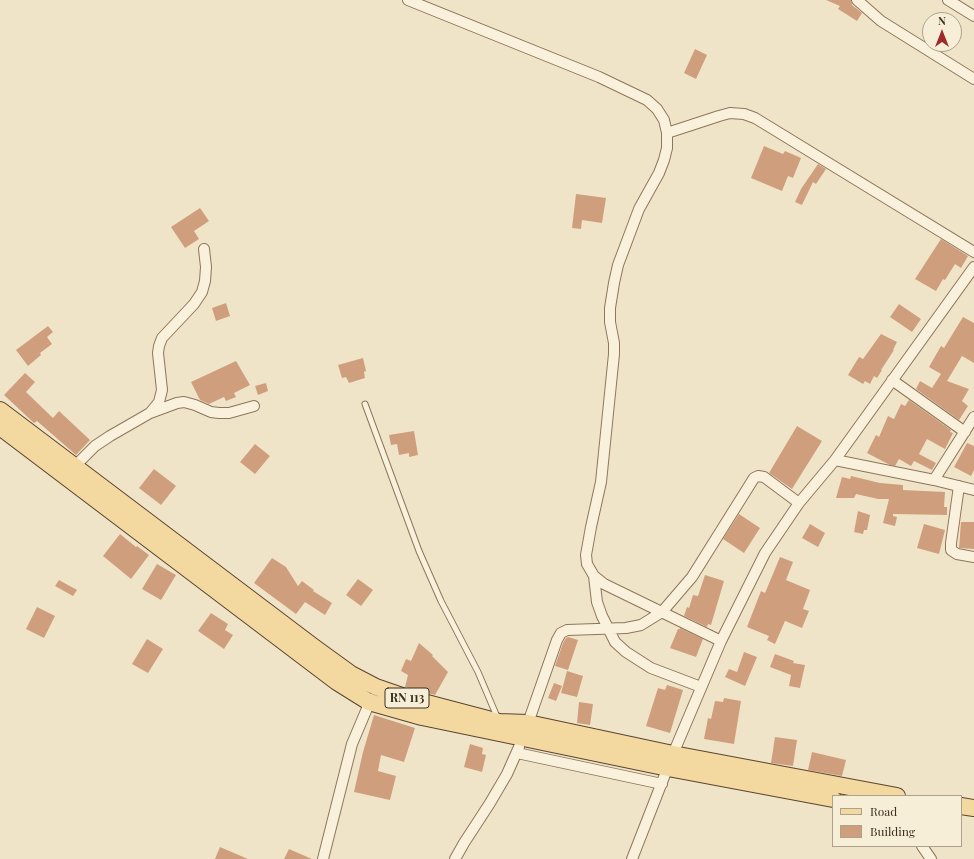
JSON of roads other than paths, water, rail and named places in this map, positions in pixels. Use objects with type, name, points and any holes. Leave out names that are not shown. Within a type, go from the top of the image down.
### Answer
[{"type":"main road","name":"RN 113","points":[[0,410],[351,674],[376,687],[408,698],[525,730]]},
{"type":"main road","name":"RN 113","points":[[0,428],[337,682],[370,702],[422,717],[525,730],[671,761],[832,799]]},
{"type":"main road","name":"RN 113","points":[[671,761],[891,795]]},
{"type":"main road","points":[[962,806],[974,808]]},
{"type":"main road","points":[[962,816],[974,817]]},
{"type":"street","points":[[408,0],[599,77],[647,100],[657,109],[664,120],[667,133],[667,148],[664,160],[659,174],[639,209],[618,265],[614,283],[610,308],[610,322],[614,343],[614,354],[609,410],[601,482],[586,555],[587,564],[594,576],[604,584],[721,641]]},
{"type":"street","points":[[857,0],[882,21],[974,80]]},
{"type":"street","points":[[948,0],[974,16]]},
{"type":"street","points":[[667,133],[730,113],[744,114],[755,118],[974,252]]},
{"type":"street","points":[[150,414],[159,402],[162,390],[158,359],[159,346],[162,338],[194,304],[202,292],[205,281],[206,267],[204,249]]},
{"type":"street","points":[[632,859],[701,687],[721,641],[765,553],[799,503],[834,460],[974,267]]},
{"type":"street","points":[[892,380],[965,432]]},
{"type":"street","points":[[74,467],[94,446],[110,436],[150,414],[177,403],[184,402],[211,412],[218,413],[229,413],[254,406]]},
{"type":"street","points":[[934,480],[974,417]]},
{"type":"street","points":[[834,460],[934,480],[974,490]]},
{"type":"street","points":[[455,859],[490,803],[517,753],[557,640],[561,633],[566,630],[626,628],[641,625],[662,612],[692,577],[754,478],[758,476],[764,478],[799,503]]},
{"type":"street","points":[[959,486],[951,550],[957,554],[974,557]]},
{"type":"street","points":[[594,576],[597,602],[615,642],[626,652],[651,668],[701,687]]},
{"type":"street","points":[[323,859],[352,744],[376,687]]},
{"type":"street","points":[[517,753],[662,784]]},
{"type":"street","points":[[923,847],[930,859]]},
{"type":"lane","points":[[365,404],[419,551],[441,601],[478,672],[499,722]]}]
